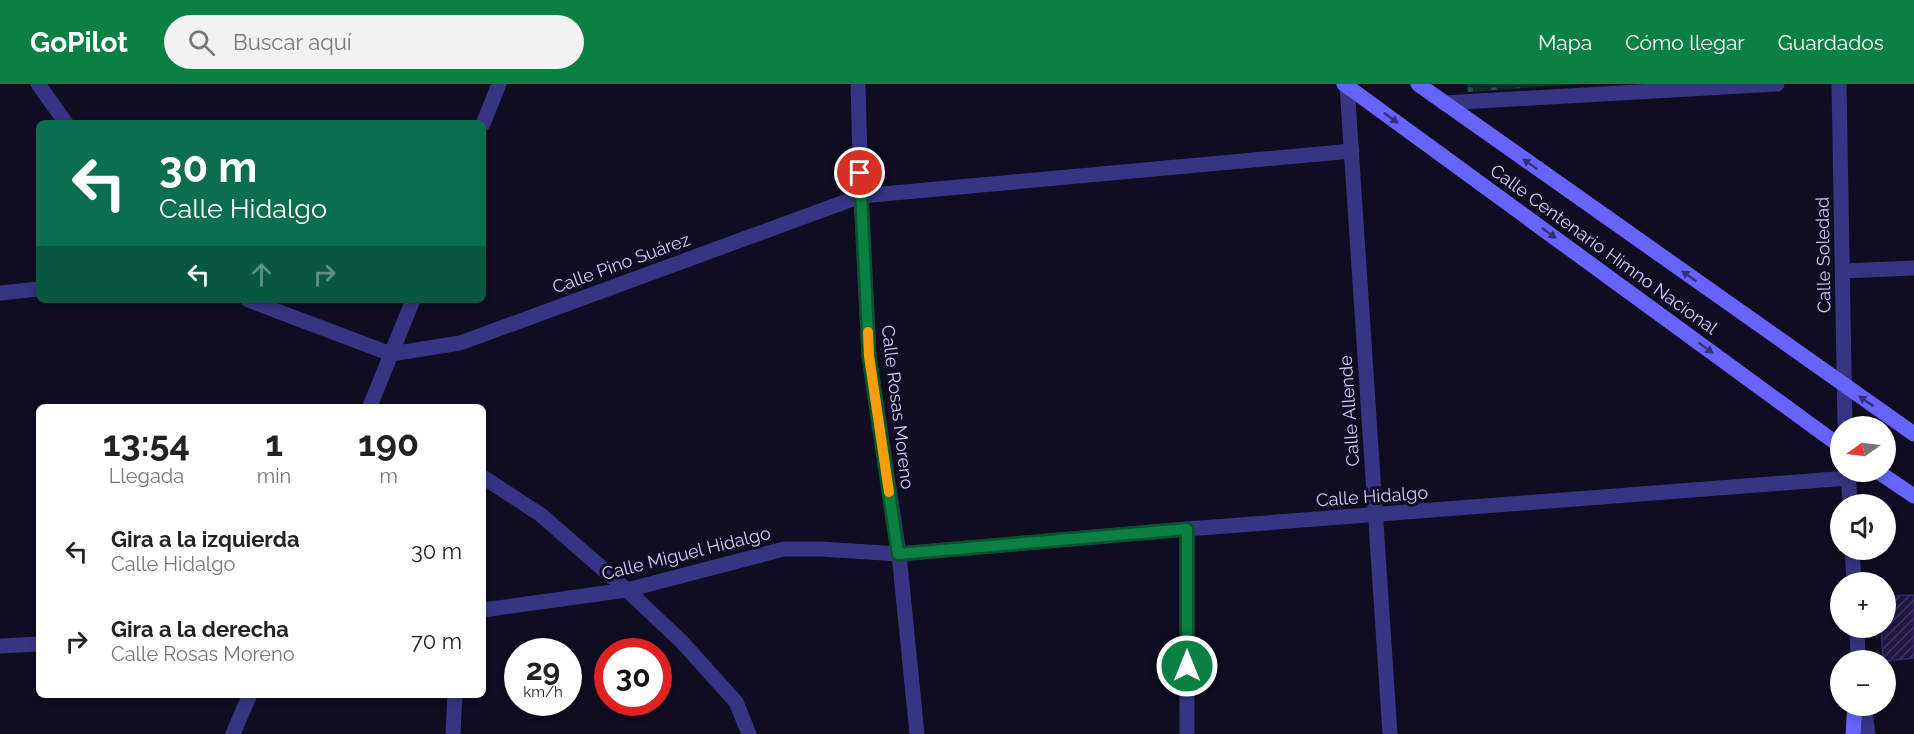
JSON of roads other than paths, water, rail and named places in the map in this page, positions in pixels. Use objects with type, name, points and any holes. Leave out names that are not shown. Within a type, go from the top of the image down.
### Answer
[{"type":"main road","name":"Calle Centenario Himno Nacional","points":[[1345,85],[1830,439]]},
{"type":"main road","name":"Calle Centenario Himno Nacional","points":[[1419,85],[1914,434]]},
{"type":"main road","points":[[1893,482],[1914,496]]},
{"type":"main road","points":[[1853,734],[1854,716]]},
{"type":"street","points":[[38,84],[64,120]]},
{"type":"street","points":[[485,120],[499,84]]},
{"type":"street","name":"Calle Rosas Moreno","points":[[858,84],[869,356],[898,554],[917,734]]},
{"type":"street","points":[[1444,103],[1777,84]]},
{"type":"street","name":"Calle Soledad","points":[[1839,84],[1845,416]]},
{"type":"street","name":"Calle Allende","points":[[1345,85],[1352,151],[1390,734]]},
{"type":"street","name":"Calle Pino Suárez","points":[[391,354],[460,343],[861,196],[1352,151]]},
{"type":"street","points":[[1843,271],[1914,268]]},
{"type":"street","points":[[0,293],[36,289]]},
{"type":"street","points":[[256,303],[391,354]]},
{"type":"street","points":[[374,404],[412,303]]},
{"type":"street","name":"Calle Hidalgo","points":[[898,554],[1830,477]]},
{"type":"street","points":[[486,479],[541,515],[682,642],[736,702],[749,734]]},
{"type":"street","points":[[1187,529],[1187,734]]},
{"type":"street","name":"Calle Miguel Hidalgo","points":[[486,609],[627,591],[784,549],[898,554]]},
{"type":"street","points":[[0,646],[36,644]]},
{"type":"street","points":[[233,734],[248,698]]},
{"type":"street","points":[[453,734],[455,698]]},
{"type":"street","points":[[1866,716],[1868,734]]}]
